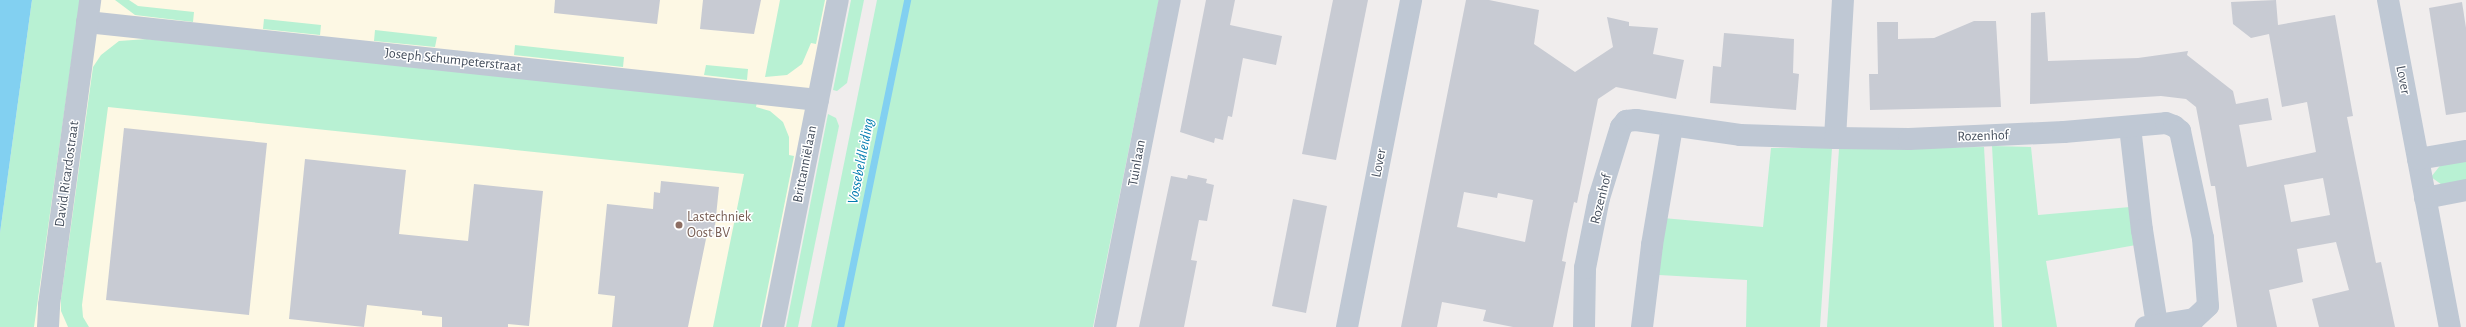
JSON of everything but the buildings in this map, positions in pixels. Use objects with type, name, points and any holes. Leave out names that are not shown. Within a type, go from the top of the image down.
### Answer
[{"type":"street","name":"David Ricardostraat","points":[[48,327],[50,295],[90,0]]},
{"type":"street","name":"Brittanniëlaan","points":[[773,327],[838,0]]},
{"type":"street","name":"Tuinlaan","points":[[1105,327],[1170,0]]},
{"type":"street","name":"Lover","points":[[1347,327],[1411,0]]},
{"type":"street","points":[[1835,138],[1843,0]]},
{"type":"street","name":"Lover","points":[[2388,0],[2450,327]]},
{"type":"street","name":"Joseph Schumpeterstraat","points":[[88,22],[818,100]]},
{"type":"street","name":"Rozenhof","points":[[1584,327],[1585,268],[1599,198],[1621,127],[1626,121],[1636,120],[1672,127],[1748,135],[1909,139],[2166,124],[2180,131],[2204,238],[2208,306],[2194,319],[2151,326],[2130,127]]},
{"type":"street","points":[[1642,327],[1652,245],[1672,127]]},
{"type":"street","points":[[2418,159],[2466,150]]},
{"type":"street","points":[[2425,198],[2466,190]]},
{"type":"shaded area","points":[[0,0],[828,0],[761,327],[0,327]]},
{"type":"green space","points":[[32,0],[80,0],[34,327],[0,327],[0,233]]},
{"type":"green space","points":[[115,0],[129,0],[138,6],[194,12],[193,22],[135,15]]},
{"type":"green space","points":[[780,0],[825,0],[816,44],[811,43],[802,64],[787,75],[765,77]]},
{"type":"green space","points":[[851,0],[864,0],[847,83],[837,91],[833,90]]},
{"type":"green space","points":[[877,0],[1159,0],[1093,327],[842,327],[890,85],[840,327],[811,327]]},
{"type":"green space","points":[[264,19],[321,25],[320,35],[263,29]]},
{"type":"green space","points":[[375,30],[437,37],[435,47],[374,41]]},
{"type":"green space","points":[[147,39],[757,102],[756,107],[770,111],[783,122],[789,137],[789,155],[794,156],[760,327],[713,327],[744,174],[108,107],[82,305],[83,317],[89,327],[68,327],[61,311],[61,298],[93,67],[101,55],[119,41]]},
{"type":"green space","points":[[515,45],[624,57],[623,67],[514,55]]},
{"type":"green space","points":[[706,65],[748,69],[747,80],[704,75]]},
{"type":"green space","points":[[828,114],[836,118],[839,126],[798,327],[786,327]]},
{"type":"green space","points":[[1992,146],[2031,147],[2038,215],[2130,207],[2136,245],[2046,261],[2057,327],[2002,327]]},
{"type":"green space","points":[[1984,147],[1994,327],[1827,327],[1839,149]]},
{"type":"green space","points":[[1771,148],[1832,148],[1820,327],[1746,327],[1747,280],[1659,275],[1663,218],[1763,227]]},
{"type":"green space","points":[[2466,157],[2466,183],[2445,187],[2431,177],[2443,162]]},
{"type":"water","points":[[0,0],[32,0],[0,233]]},
{"type":"waterway","name":"Vossebeldleiding","points":[[840,327],[907,0]]},
{"type":"place","name":"Lastechniek Oost BV","points":[[679,225]]}]
